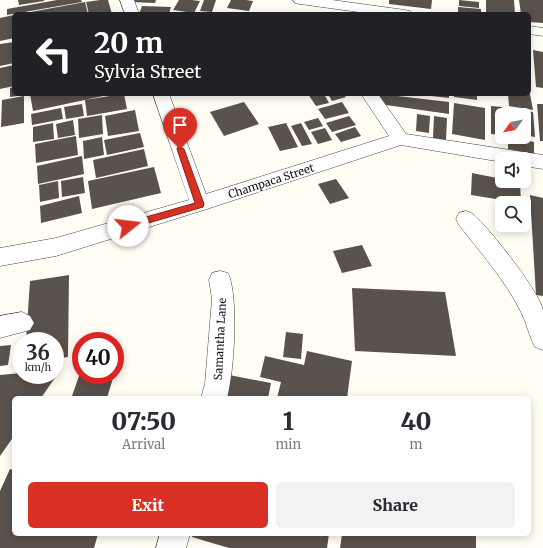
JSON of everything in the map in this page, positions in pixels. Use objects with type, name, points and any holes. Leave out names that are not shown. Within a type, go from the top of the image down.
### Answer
[{"type":"street","points":[[127,0],[131,12]]},
{"type":"street","points":[[300,0],[328,6],[386,12]]},
{"type":"street","points":[[531,30],[543,32]]},
{"type":"street","points":[[162,96],[200,204]]},
{"type":"street","points":[[370,96],[400,138]]},
{"type":"street","name":"Champaca Street","points":[[0,257],[56,247],[200,204],[400,138],[543,162]]},
{"type":"street","points":[[466,219],[519,286],[539,325],[543,340]]},
{"type":"street","name":"Samantha Lane","points":[[215,396],[218,384],[223,299],[220,280]]},
{"type":"street","points":[[171,548],[174,536]]},
{"type":"building","points":[[18,0],[44,0],[44,1],[19,5]]},
{"type":"building","points":[[57,0],[81,0],[82,2],[24,12],[12,12],[12,14],[7,15],[7,9]]},
{"type":"building","points":[[108,0],[111,12],[88,12],[86,2]]},
{"type":"building","points":[[132,0],[156,0],[155,3],[131,2]]},
{"type":"building","points":[[179,0],[200,1],[194,12],[173,10]]},
{"type":"building","points":[[204,0],[216,0],[212,12],[200,11]]},
{"type":"building","points":[[231,0],[253,1],[249,11],[227,8]]},
{"type":"building","points":[[389,0],[432,0],[431,9],[389,4]]},
{"type":"building","points":[[459,0],[479,2],[479,8],[459,6]]},
{"type":"building","points":[[486,0],[514,0],[515,12],[486,12]]},
{"type":"building","points":[[519,0],[543,0],[543,23],[531,22],[531,12],[521,12]]},
{"type":"building","points":[[85,2],[88,12],[30,12]]},
{"type":"building","points":[[142,6],[171,7],[170,12],[140,12]]},
{"type":"building","points":[[458,7],[481,9],[481,12],[458,12]]},
{"type":"building","points":[[12,15],[12,38],[0,41],[0,18]]},
{"type":"building","points":[[12,42],[12,63],[0,66],[0,44]]},
{"type":"building","points":[[533,50],[543,52],[543,88],[536,87]]},
{"type":"building","points":[[12,65],[12,86],[0,89],[0,68]]},
{"type":"building","points":[[10,88],[12,88],[12,96],[17,96],[10,97]]},
{"type":"building","points":[[24,96],[24,123],[1,127],[2,100]]},
{"type":"building","points":[[30,96],[103,96],[33,111]]},
{"type":"building","points":[[110,96],[124,96],[127,109],[87,116],[85,100]]},
{"type":"building","points":[[309,96],[325,96],[329,103],[316,106]]},
{"type":"building","points":[[329,96],[346,97],[332,101]]},
{"type":"building","points":[[380,96],[397,96],[449,102],[449,114],[379,104]]},
{"type":"building","points":[[431,96],[449,96],[449,98]]},
{"type":"building","points":[[477,96],[477,100],[454,97]]},
{"type":"building","points":[[508,96],[530,96],[533,110],[531,108],[509,106]]},
{"type":"building","points":[[244,102],[259,124],[224,136],[210,112]]},
{"type":"building","points":[[342,102],[349,113],[325,119],[318,109]]},
{"type":"building","points":[[454,103],[485,108],[485,140],[452,134]]},
{"type":"building","points":[[82,104],[84,116],[66,119],[64,107]]},
{"type":"building","points":[[537,104],[543,104],[543,141],[540,141]]},
{"type":"building","points":[[491,106],[502,107],[495,108],[495,134],[491,134]]},
{"type":"building","points":[[61,108],[63,119],[32,125],[31,114]]},
{"type":"building","points":[[135,110],[139,131],[108,136],[105,116]]},
{"type":"building","points":[[531,112],[533,112],[535,137],[531,136]]},
{"type":"building","points":[[417,114],[430,116],[429,133],[416,131]]},
{"type":"building","points":[[102,115],[103,134],[79,138],[78,119]]},
{"type":"building","points":[[349,116],[356,125],[332,132],[326,123]]},
{"type":"building","points":[[434,116],[447,118],[446,140],[433,138]]},
{"type":"building","points":[[318,118],[323,126],[309,130],[304,122]]},
{"type":"building","points":[[73,120],[75,135],[58,138],[56,124]]},
{"type":"building","points":[[53,123],[54,139],[33,142],[33,127]]},
{"type":"building","points":[[286,123],[298,147],[280,151],[268,127]]},
{"type":"building","points":[[301,123],[312,144],[302,146],[291,126]]},
{"type":"building","points":[[355,127],[361,136],[341,142],[335,134]]},
{"type":"building","points":[[325,128],[332,140],[318,144],[311,132]]},
{"type":"building","points":[[140,133],[144,147],[107,155],[104,140]]},
{"type":"building","points":[[76,136],[78,155],[36,163],[35,144]]},
{"type":"building","points":[[102,137],[104,155],[84,159],[83,141]]},
{"type":"building","points":[[531,141],[534,142],[534,154],[531,152],[508,149],[508,144],[531,144]]},
{"type":"building","points":[[144,149],[148,166],[96,178],[93,160]]},
{"type":"building","points":[[82,156],[84,174],[38,184],[37,166]]},
{"type":"building","points":[[154,167],[161,193],[92,209],[88,181]]},
{"type":"building","points":[[472,173],[495,178],[495,188],[520,188],[521,196],[495,196],[495,199],[471,195]]},
{"type":"building","points":[[83,177],[85,193],[62,197],[61,181]]},
{"type":"building","points":[[336,179],[349,198],[330,204],[318,184]]},
{"type":"building","points":[[58,181],[59,198],[40,202],[39,185]]},
{"type":"building","points":[[79,196],[82,213],[41,223],[40,206]]},
{"type":"building","points":[[530,196],[543,198],[543,296],[536,295]]},
{"type":"building","points":[[362,245],[372,266],[342,273],[333,251]]},
{"type":"building","points":[[69,275],[68,357],[64,358],[64,332],[27,332],[30,281]]},
{"type":"building","points":[[352,288],[445,292],[456,356],[355,351]]},
{"type":"building","points":[[286,332],[303,334],[301,359],[283,357]]},
{"type":"building","points":[[11,345],[8,365],[0,366],[0,346]]},
{"type":"building","points":[[307,351],[352,361],[347,396],[278,396],[281,382],[260,377],[265,356],[304,365]]},
{"type":"building","points":[[12,374],[12,384],[51,384],[42,396],[12,396],[12,439],[0,456],[0,375]]},
{"type":"building","points":[[224,374],[271,383],[268,396],[218,396]]},
{"type":"building","points":[[76,384],[111,384],[108,396],[72,396]]},
{"type":"building","points":[[10,469],[12,470],[12,536],[97,536],[94,548],[0,548],[0,491]]},
{"type":"building","points":[[329,536],[327,548],[229,548],[192,537]]},
{"type":"building","points":[[342,536],[476,536],[476,548],[340,548]]},
{"type":"route","points":[[128,226],[200,204],[180,149]]}]
